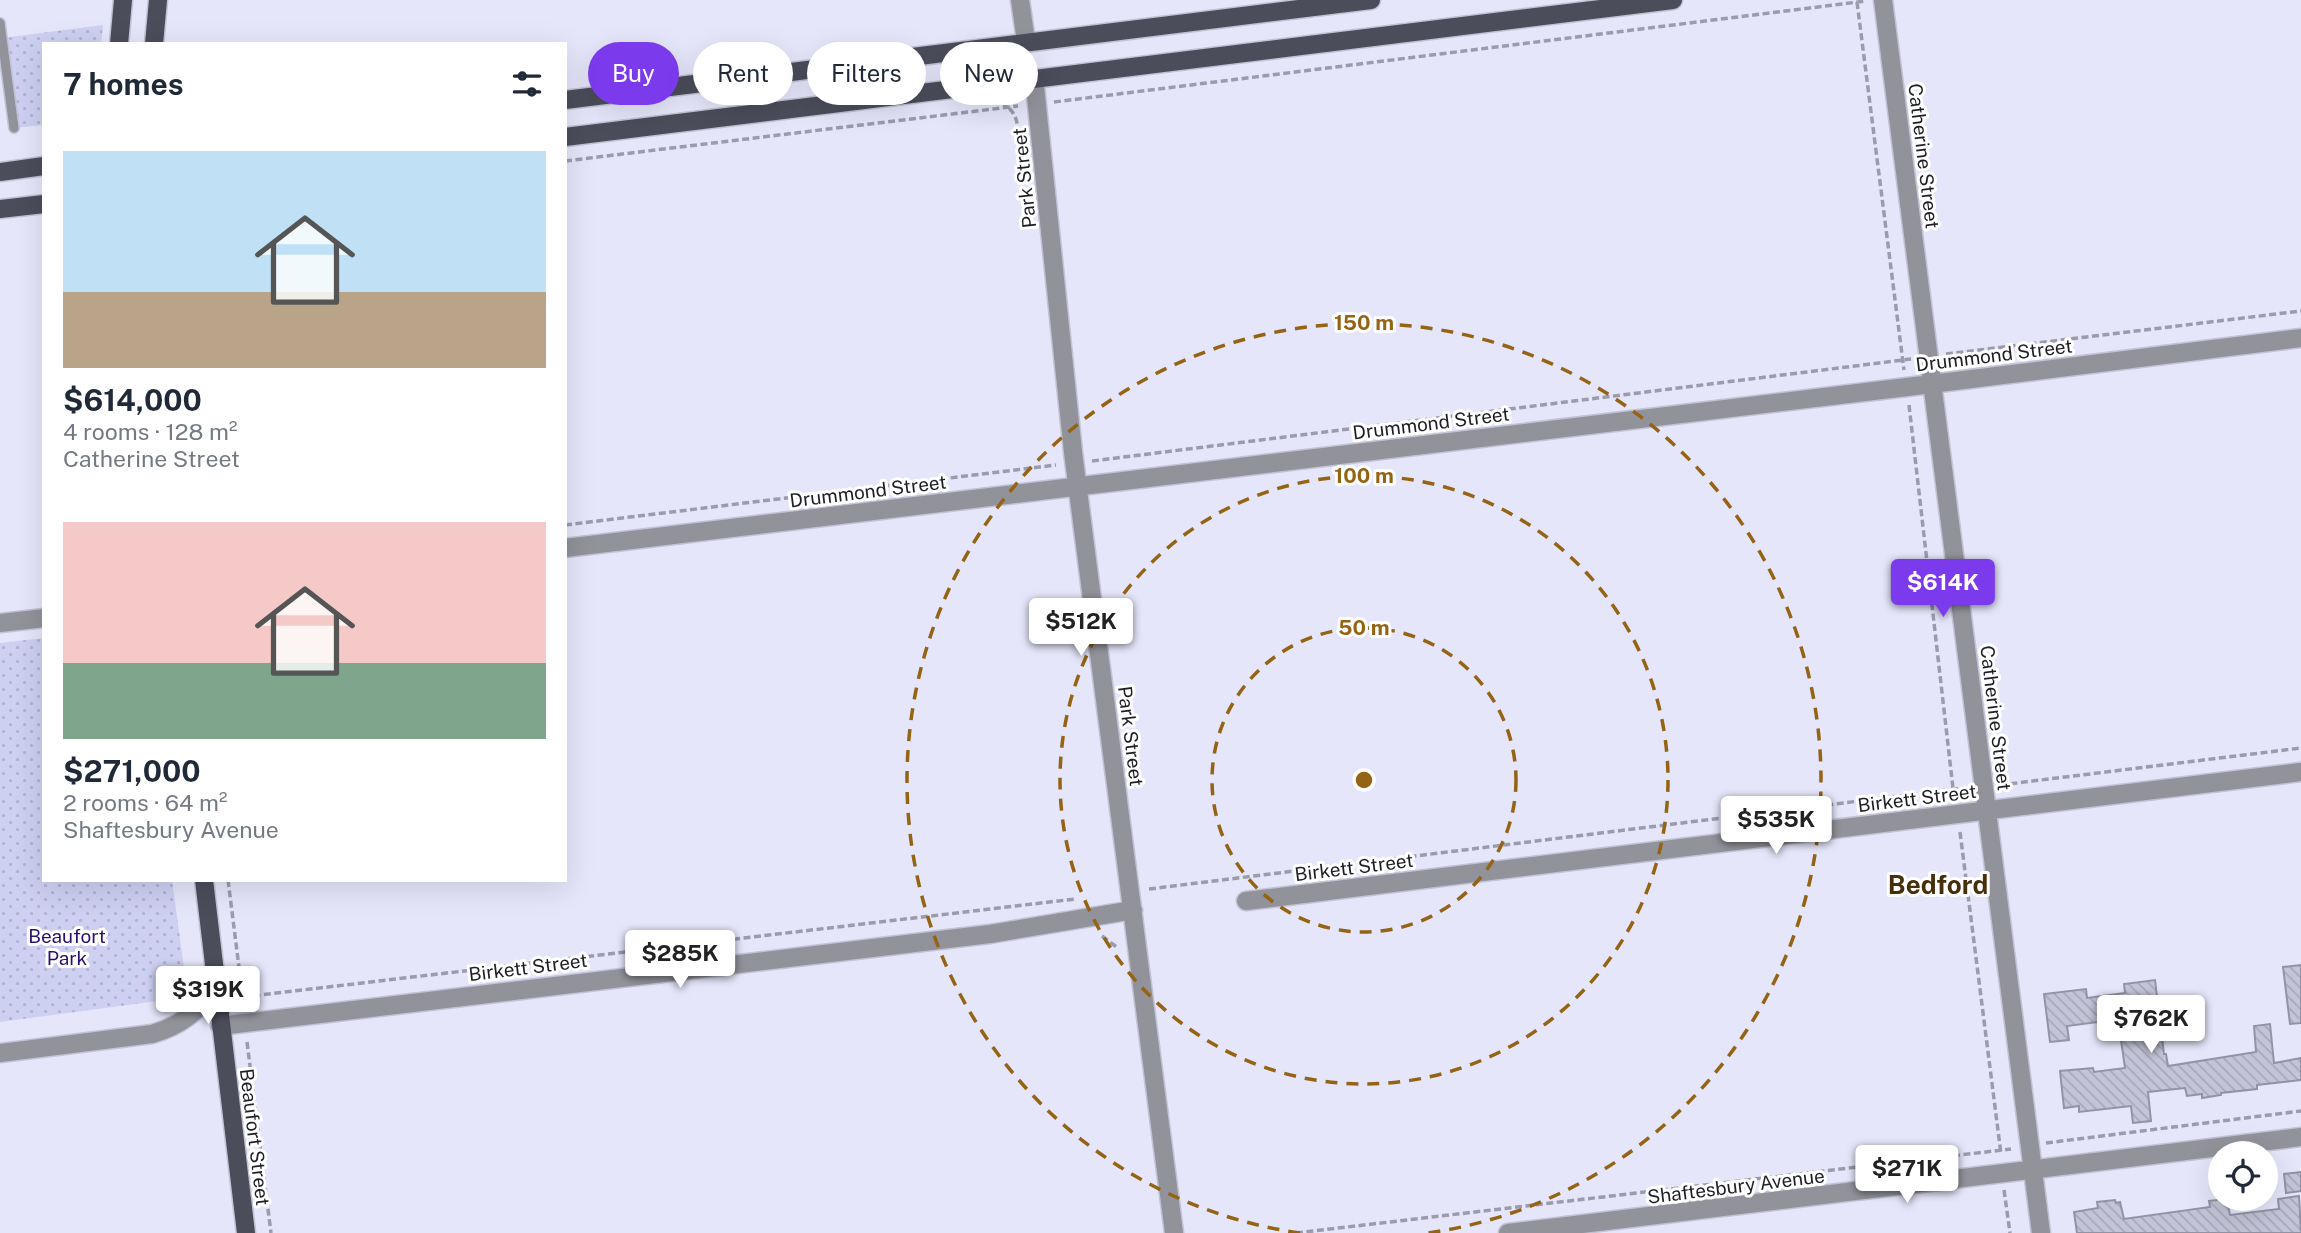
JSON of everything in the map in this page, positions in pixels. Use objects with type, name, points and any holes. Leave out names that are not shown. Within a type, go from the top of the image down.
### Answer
[{"type":"main road","points":[[119,42],[124,0]]},
{"type":"main road","points":[[153,42],[158,0]]},
{"type":"main road","points":[[158,0],[164,42]]},
{"type":"main road","points":[[567,100],[1371,0]]},
{"type":"main road","points":[[1038,77],[1674,0]]},
{"type":"main road","points":[[567,136],[940,89]]},
{"type":"main road","points":[[0,172],[42,166]]},
{"type":"main road","points":[[0,209],[42,204]]},
{"type":"main road","name":"Beaufort Street","points":[[204,882],[246,1233]]},
{"type":"street","points":[[1020,0],[1026,41]]},
{"type":"street","name":"Catherine Street","points":[[1883,0],[2041,1233]]},
{"type":"street","name":"Park Street","points":[[1037,105],[1075,463],[1174,1233]]},
{"type":"street","name":"Drummond Street","points":[[567,548],[2301,338]]},
{"type":"street","points":[[0,623],[42,618]]},
{"type":"street","name":"Birkett Street","points":[[1246,901],[2301,772]]},
{"type":"street","name":"Birkett Street","points":[[220,1026],[990,934],[1133,910]]},
{"type":"street","points":[[0,1054],[172,1029],[195,1012],[216,990]]},
{"type":"street","name":"Shaftesbury Avenue","points":[[1508,1233],[2301,1137]]},
{"type":"lane","points":[[0,23],[14,128]]},
{"type":"path","points":[[1038,104],[1874,0]]},
{"type":"path","points":[[1857,2],[1907,387],[1953,789],[2010,1233]]},
{"type":"path","points":[[567,161],[1029,105]]},
{"type":"path","points":[[567,525],[2301,311]]},
{"type":"path","points":[[1130,891],[2301,748]]},
{"type":"path","points":[[228,882],[271,1233]]},
{"type":"path","points":[[243,997],[1084,898]]},
{"type":"path","points":[[1296,1233],[2000,1150],[2301,1111]]},
{"type":"green space","points":[[103,25],[101,42],[42,42],[42,125],[14,128],[2,38]]},
{"type":"green space","name":"Beaufort Park","points":[[42,638],[42,882],[172,882],[188,997],[0,1022],[0,643]]},
{"type":"building","points":[[2301,965],[2301,1023],[2290,1024],[2283,967]]},
{"type":"building","points":[[2155,980],[2164,1054],[2168,1066],[2256,1052],[2254,1026],[2270,1024],[2274,1063],[2301,1058],[2301,1080],[2257,1085],[2257,1089],[2202,1098],[2202,1094],[2187,1096],[2185,1088],[2148,1092],[2151,1121],[2133,1123],[2131,1106],[2079,1112],[2079,1106],[2064,1108],[2060,1071],[2093,1068],[2094,1072],[2125,1068],[2120,1033],[2107,1034],[2105,1021],[2067,1026],[2069,1040],[2050,1042],[2044,994],[2086,989],[2087,998],[2125,993],[2124,984]]},
{"type":"building","points":[[2301,1172],[2301,1191],[2286,1193],[2284,1174]]},
{"type":"building","points":[[2299,1196],[2301,1233],[2077,1233],[2074,1212],[2098,1208],[2097,1202],[2115,1200],[2116,1203],[2120,1202],[2124,1219],[2208,1207],[2208,1211],[2229,1211],[2230,1215],[2278,1211],[2278,1199]]},
{"type":"district","name":"Bedford","points":[[1938,885]]}]
